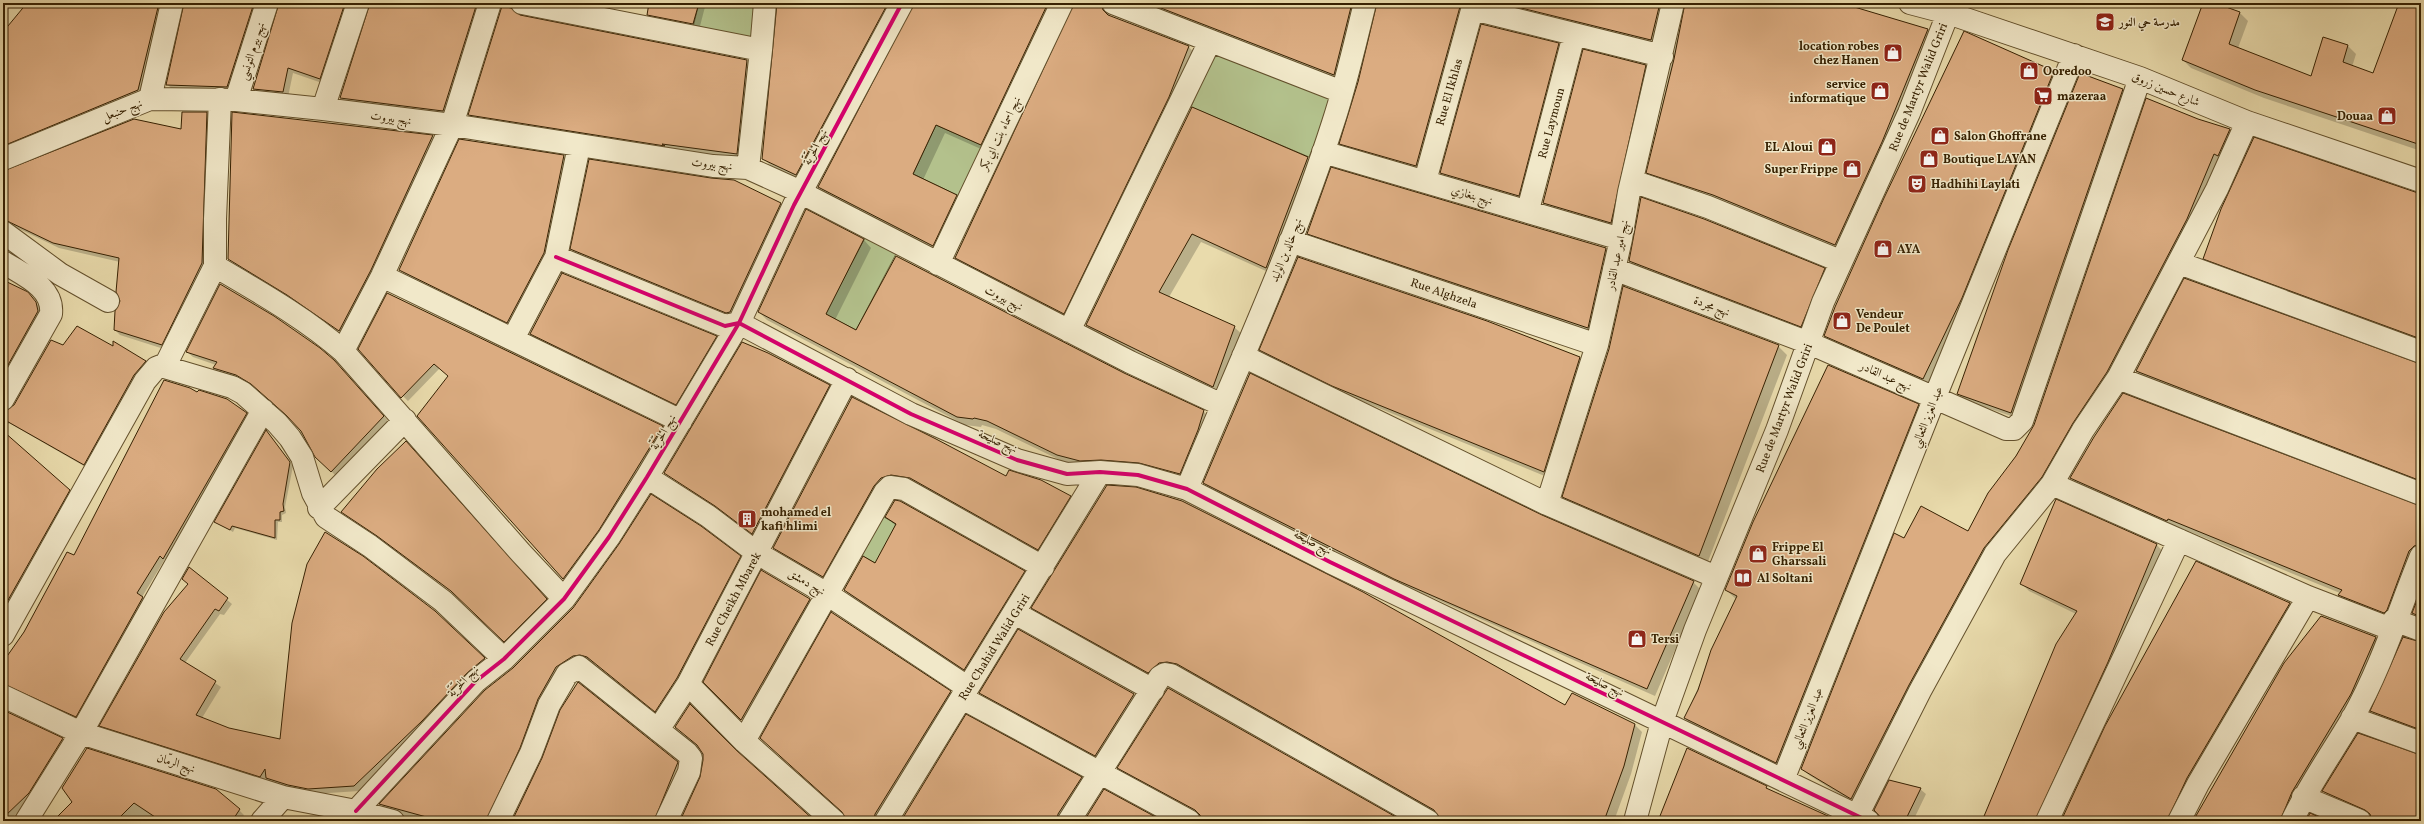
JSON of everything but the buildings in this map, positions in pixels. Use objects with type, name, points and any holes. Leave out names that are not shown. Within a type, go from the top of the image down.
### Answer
[{"type":"street","name":"نهج حنبعل","points":[[3,159],[150,99],[172,3]]},
{"type":"street","name":"نهج بيرم التونسي","points":[[215,266],[215,219],[228,100],[267,3]]},
{"type":"street","points":[[323,109],[358,3]]},
{"type":"street","points":[[343,351],[382,276],[452,125],[490,3]]},
{"type":"street","points":[[522,3],[761,50]]},
{"type":"street","points":[[748,168],[765,3]]},
{"type":"street","name":"نهج الحرّيّة","points":[[356,811],[476,681],[504,659],[564,599],[609,537],[739,324],[801,195],[902,3]]},
{"type":"street","name":"نهج اسماء بنت ابي بكر","points":[[938,264],[1062,3]]},
{"type":"street","points":[[1113,3],[1342,92]]},
{"type":"street","name":"نهج خالد بن الوليد","points":[[1187,489],[1290,241],[1323,152],[1342,92],[1365,3]]},
{"type":"street","name":"نهج امير عبد القادر","points":[[1547,504],[1597,345],[1621,239],[1632,181],[1673,3]]},
{"type":"street","name":"شارع حسين زروق","points":[[1910,3],[1950,8],[2074,56],[2140,78],[2247,122],[2421,181]]},
{"type":"street","points":[[1473,6],[1574,35],[1662,56]]},
{"type":"street","name":"Rue El Ikhlas","points":[[1424,182],[1473,6]]},
{"type":"street","name":"Rue de Martyr Walid Griri","points":[[1635,821],[1662,722],[1716,577],[1777,430],[1840,261],[1910,113],[1950,8]]},
{"type":"street","name":"Rue Laymoun","points":[[1528,210],[1574,35]]},
{"type":"street","points":[[1069,331],[1210,40]]},
{"type":"street","name":"عبد العزيز الثعالبي","points":[[1783,780],[1935,397],[2074,56]]},
{"type":"street","name":"نهج عبد القادر","points":[[1809,343],[2006,429],[2014,429],[2022,421],[2140,78]]},
{"type":"street","name":"نهج بيروت","points":[[150,99],[228,100],[323,109],[452,125],[713,166],[748,168],[1069,331],[1222,405]]},
{"type":"street","points":[[1862,818],[1920,691],[1995,554],[2052,484],[2083,430],[2118,378],[2218,190],[2247,122]]},
{"type":"street","points":[[513,339],[556,257],[579,146]]},
{"type":"street","name":"نهج بنغازي","points":[[1323,152],[1424,182],[1528,210],[1621,239]]},
{"type":"street","points":[[1632,181],[1708,207],[1840,261]]},
{"type":"street","points":[[3,232],[60,274],[108,301]]},
{"type":"street","name":"Rue Alghzela","points":[[1290,241],[1597,345]]},
{"type":"street","points":[[556,257],[726,326],[739,324]]},
{"type":"street","points":[[3,262],[48,294],[52,304],[51,314],[3,399]]},
{"type":"street","points":[[2179,263],[2421,352]]},
{"type":"street","points":[[165,366],[215,266],[287,308],[320,331],[343,351],[521,553],[564,599]]},
{"type":"street","name":"نهج مجردة","points":[[1614,269],[1809,343]]},
{"type":"street","points":[[382,276],[681,421]]},
{"type":"street","name":"نهج صليحة","points":[[739,324],[847,379],[911,414],[1017,460],[1067,474],[1100,472],[1138,475],[1187,489],[1330,562],[1862,818]]},
{"type":"street","points":[[1243,356],[1547,504],[1716,577]]},
{"type":"street","points":[[3,635],[145,381],[156,368],[165,366],[232,387],[244,393],[290,438],[302,457],[319,508],[326,517],[370,546],[443,601],[504,659]]},
{"type":"street","points":[[2118,378],[2421,494]]},
{"type":"street","name":"Rue Cheikh Mbarek","points":[[658,730],[688,684],[847,379]]},
{"type":"street","points":[[26,821],[81,733],[263,410]]},
{"type":"street","points":[[319,508],[405,420]]},
{"type":"street","name":"Rue Chahid Walid Griri","points":[[886,821],[1015,613],[1100,472]]},
{"type":"street","name":"نهج دمشق","points":[[647,477],[708,516],[757,553],[827,594],[965,692],[1100,772],[1189,821]]},
{"type":"street","points":[[2052,484],[2308,597],[2393,624],[2421,630]]},
{"type":"street","points":[[744,741],[885,492],[890,487],[897,486],[1043,567]]},
{"type":"street","points":[[2047,821],[2179,540]]},
{"type":"street","points":[[2292,821],[2303,797],[2352,718],[2421,556]]},
{"type":"street","points":[[2179,821],[2198,784],[2308,597]]},
{"type":"street","points":[[1015,613],[1152,690]]},
{"type":"street","points":[[498,821],[531,753],[549,705],[562,682],[571,671],[579,667],[585,670],[691,758],[689,772],[666,821]]},
{"type":"street","points":[[1069,821],[1160,677],[1165,674],[1171,675],[1428,821]]},
{"type":"street","points":[[688,684],[744,741],[834,821]]},
{"type":"street","name":"نهج الرمّان","points":[[3,696],[81,733],[282,797],[356,811],[393,821]]},
{"type":"street","points":[[2352,718],[2421,743]]},
{"type":"street","points":[[262,821],[282,797]]},
{"type":"street","points":[[2303,797],[2360,821]]},
{"type":"green space","points":[[699,3],[759,3],[757,39],[693,27]]},
{"type":"green space","points":[[1215,50],[1333,98],[1309,157],[1191,107]]},
{"type":"green space","points":[[936,125],[984,146],[959,196],[913,174]]},
{"type":"green space","points":[[866,236],[897,252],[856,330],[825,314]]},
{"type":"green space","points":[[877,513],[896,524],[879,565],[855,552]]},
{"type":"cycle path","points":[[356,811],[476,681],[504,659],[564,599],[609,537],[647,477],[739,323],[794,205],[902,3]]},
{"type":"cycle path","points":[[556,257],[725,326],[739,323],[911,414],[1017,460],[1067,474],[1100,472],[1138,475],[1187,489],[1330,562],[1868,821]]},
{"type":"place","name":"مدرسة حي النور","points":[[2105,22]]},
{"type":"place","name":"location robes chez Hanen","points":[[1893,53]]},
{"type":"place","name":"Ooredoo","points":[[2029,71]]},
{"type":"place","name":"service informatique","points":[[1880,91]]},
{"type":"place","name":"mazeraa","points":[[2043,96]]},
{"type":"place","name":"Douaa","points":[[2387,116]]},
{"type":"place","name":"Salon Ghoffrane","points":[[1940,136]]},
{"type":"place","name":"EL Aloui","points":[[1827,147]]},
{"type":"place","name":"Boutique LAYAN","points":[[1929,159]]},
{"type":"place","name":"Super Frippe","points":[[1852,169]]},
{"type":"place","name":"Hadhihi Laylati","points":[[1917,184]]},
{"type":"place","name":"AYA","points":[[1883,249]]},
{"type":"place","name":"Vendeur De Poulet","points":[[1842,321]]},
{"type":"place","name":"mohamed el kafi hlimi","points":[[747,519]]},
{"type":"place","name":"Frippe El Gharssali","points":[[1758,554]]},
{"type":"place","name":"Al Soltani","points":[[1743,578]]},
{"type":"place","name":"Tersi","points":[[1637,639]]}]
